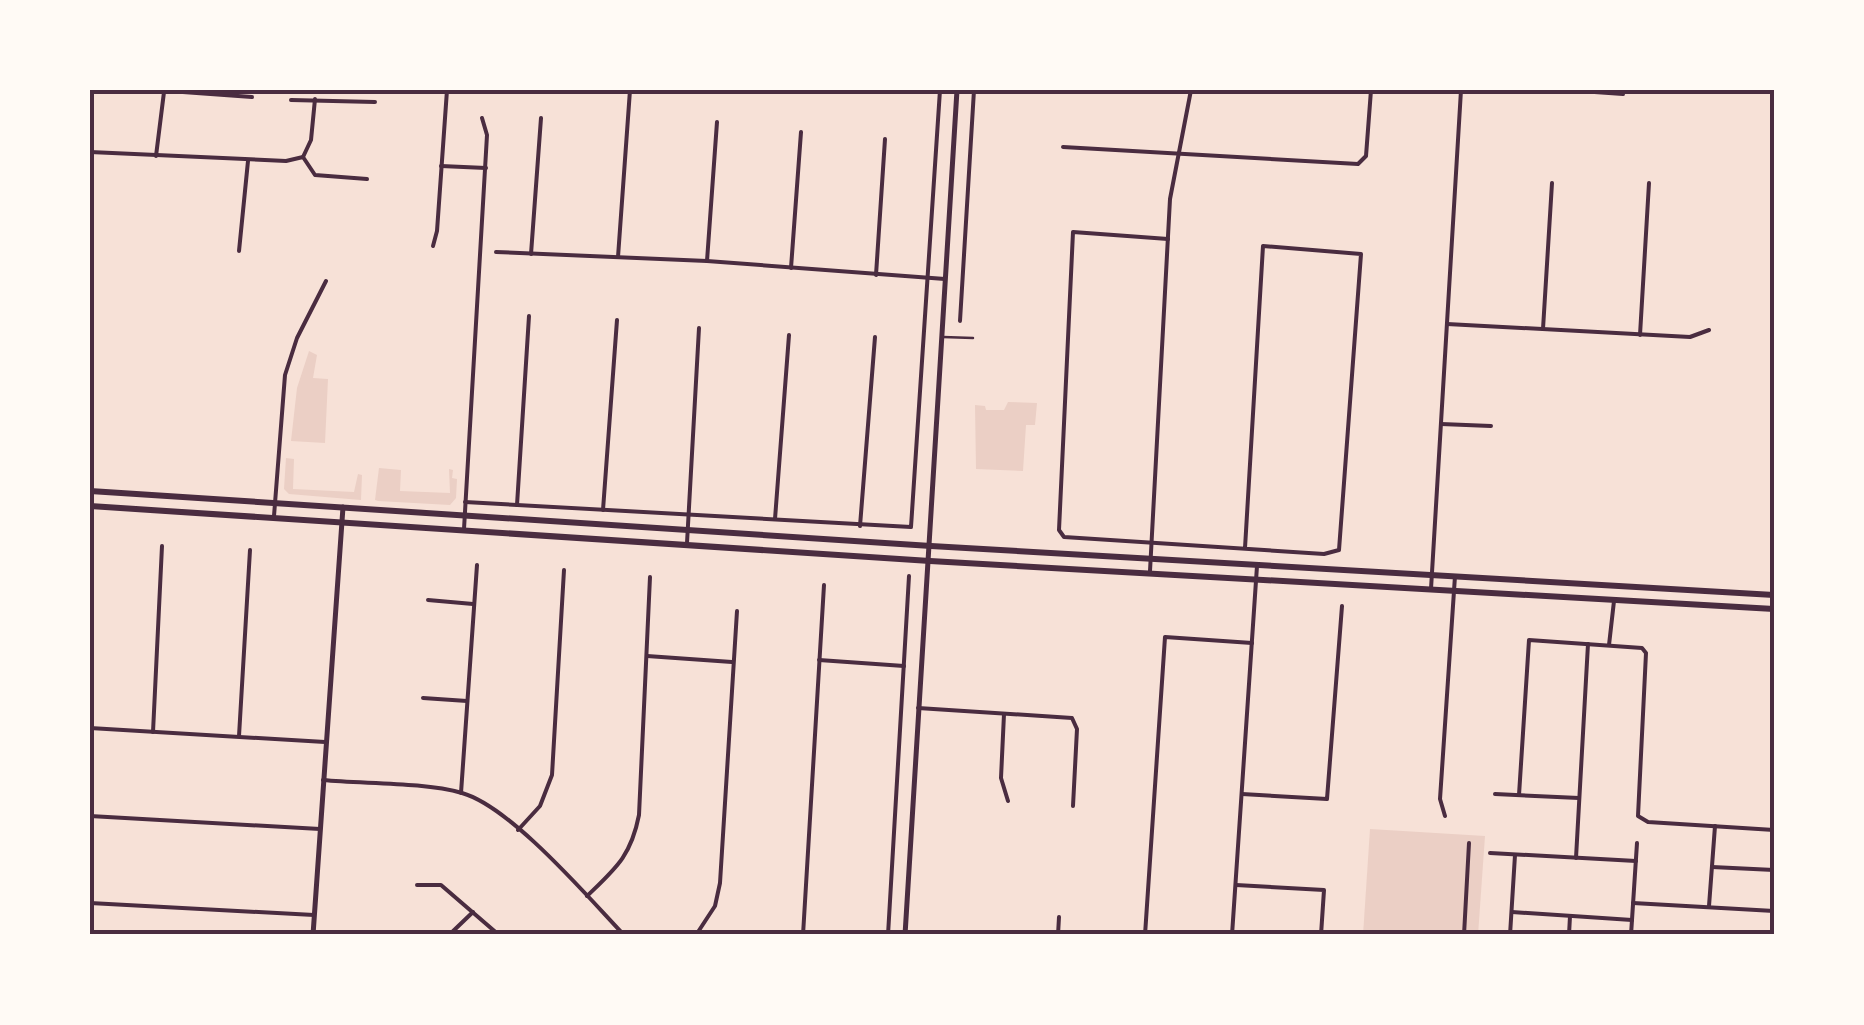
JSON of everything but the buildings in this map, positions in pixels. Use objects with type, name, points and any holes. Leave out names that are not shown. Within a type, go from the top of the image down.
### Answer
[{"type":"main road","points":[[90,491],[931,546],[1774,595]]},
{"type":"main road","points":[[90,506],[930,561],[1774,609]]},
{"type":"main road","points":[[1062,567],[1063,552]]},
{"type":"main road","points":[[1614,587],[1614,602]]},
{"type":"street","points":[[155,90],[252,98]]},
{"type":"street","points":[[433,246],[447,90]]},
{"type":"street","points":[[618,257],[630,90]]},
{"type":"street","points":[[466,502],[911,526],[940,90]]},
{"type":"street","points":[[905,935],[957,90]]},
{"type":"street","points":[[960,321],[974,90]]},
{"type":"street","points":[[1150,572],[1170,198],[1191,90]]},
{"type":"street","points":[[1063,147],[1354,164],[1366,161],[1371,90]]},
{"type":"street","points":[[1431,589],[1461,90]]},
{"type":"street","points":[[1566,90],[1623,94]]},
{"type":"street","points":[[156,156],[164,92]]},
{"type":"street","points":[[303,157],[311,140],[315,99]]},
{"type":"street","points":[[291,100],[375,102]]},
{"type":"street","points":[[464,529],[488,135],[482,118]]},
{"type":"street","points":[[532,254],[541,118]]},
{"type":"street","points":[[707,261],[716,122]]},
{"type":"street","points":[[792,268],[801,132]]},
{"type":"street","points":[[876,274],[885,139]]},
{"type":"street","points":[[90,152],[286,161],[303,157]]},
{"type":"street","points":[[303,157],[314,175],[367,179]]},
{"type":"street","points":[[239,251],[248,159]]},
{"type":"street","points":[[441,166],[486,168]]},
{"type":"street","points":[[1543,329],[1552,183]]},
{"type":"street","points":[[1640,335],[1649,184]]},
{"type":"street","points":[[1168,239],[1073,232],[1060,534],[1064,537],[1324,554],[1334,553],[1341,544],[1361,254],[1263,246],[1245,548]]},
{"type":"street","points":[[496,252],[707,261],[945,278]]},
{"type":"street","points":[[274,516],[285,375],[297,338],[326,281]]},
{"type":"street","points":[[517,505],[529,316]]},
{"type":"street","points":[[603,510],[617,320]]},
{"type":"street","points":[[1447,324],[1690,337],[1709,330]]},
{"type":"street","points":[[687,543],[699,328]]},
{"type":"street","points":[[775,519],[788,335]]},
{"type":"street","points":[[860,526],[875,337]]},
{"type":"street","points":[[1441,424],[1491,426]]},
{"type":"street","points":[[313,935],[343,507]]},
{"type":"street","points":[[153,732],[162,546]]},
{"type":"street","points":[[239,736],[250,550]]},
{"type":"street","points":[[1232,935],[1258,563]]},
{"type":"street","points":[[462,793],[477,565]]},
{"type":"street","points":[[518,830],[540,806],[552,775],[564,570]]},
{"type":"street","points":[[888,935],[910,576]]},
{"type":"street","points":[[1445,816],[1440,799],[1455,576]]},
{"type":"street","points":[[587,896],[622,863],[634,840],[639,815],[650,577]]},
{"type":"street","points":[[802,935],[824,585]]},
{"type":"street","points":[[428,600],[474,604]]},
{"type":"street","points":[[1610,646],[1614,602]]},
{"type":"street","points":[[1242,794],[1327,799],[1342,606]]},
{"type":"street","points":[[696,935],[715,906],[720,883],[737,611]]},
{"type":"street","points":[[1145,935],[1165,637],[1252,643]]},
{"type":"street","points":[[1519,795],[1529,640],[1644,650],[1638,816],[1648,822],[1774,830]]},
{"type":"street","points":[[1576,858],[1588,644]]},
{"type":"street","points":[[647,656],[732,662]]},
{"type":"street","points":[[819,660],[904,666]]},
{"type":"street","points":[[423,698],[467,700]]},
{"type":"street","points":[[918,708],[1072,718],[1077,729],[1073,806]]},
{"type":"street","points":[[1004,714],[1001,778],[1008,801]]},
{"type":"street","points":[[90,728],[326,742]]},
{"type":"street","points":[[323,780],[462,793],[486,804],[518,830],[624,935]]},
{"type":"street","points":[[1495,794],[1579,798]]},
{"type":"street","points":[[90,816],[321,830]]},
{"type":"street","points":[[1709,906],[1714,826]]},
{"type":"street","points":[[1464,935],[1469,843]]},
{"type":"street","points":[[1631,935],[1637,843]]},
{"type":"street","points":[[1490,853],[1636,861]]},
{"type":"street","points":[[1510,935],[1515,855]]},
{"type":"street","points":[[1712,866],[1774,870]]},
{"type":"street","points":[[1236,884],[1324,890],[1321,935]]},
{"type":"street","points":[[417,885],[442,885],[499,935]]},
{"type":"street","points":[[90,902],[314,915]]},
{"type":"street","points":[[1633,902],[1774,911]]},
{"type":"street","points":[[450,935],[473,912]]},
{"type":"street","points":[[1512,912],[1632,920]]},
{"type":"street","points":[[1569,935],[1570,916]]},
{"type":"street","points":[[1058,935],[1059,918]]},
{"type":"lane","points":[[942,337],[973,338]]},
{"type":"shaded area","points":[[309,351],[317,355],[313,378],[328,379],[325,443],[291,441],[297,388]]},
{"type":"shaded area","points":[[1008,402],[1037,403],[1035,425],[1026,425],[1023,471],[976,469],[975,405],[985,406],[986,410],[1004,410]]},
{"type":"shaded area","points":[[286,458],[294,459],[293,489],[354,492],[358,474],[362,475],[361,500],[289,494],[284,489]]},
{"type":"shaded area","points":[[379,468],[401,470],[400,491],[450,493],[449,469],[453,470],[452,478],[457,479],[456,498],[450,505],[375,500]]},
{"type":"shaded area","points":[[1370,829],[1485,836],[1478,935],[1363,935]]}]
